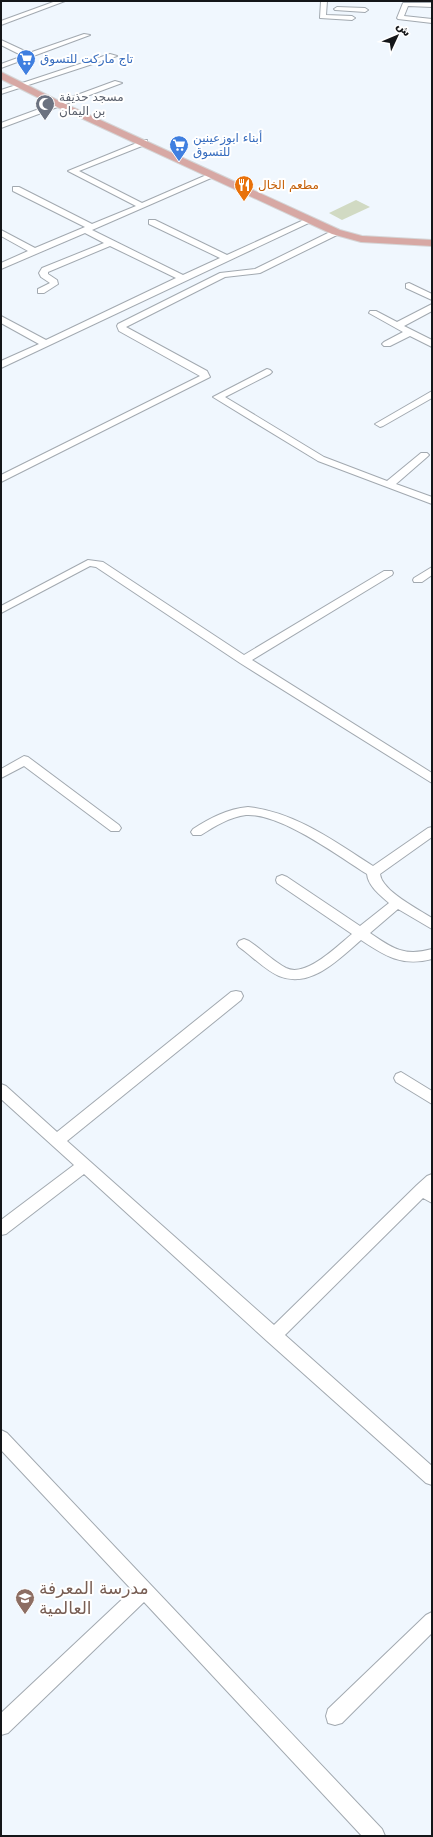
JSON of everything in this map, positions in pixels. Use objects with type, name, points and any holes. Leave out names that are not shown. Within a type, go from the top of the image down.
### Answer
[{"type":"main road","points":[[1,75],[58,104],[144,142],[336,232],[361,238],[432,243]]},
{"type":"street","points":[[1,23],[62,1]]},
{"type":"street","points":[[432,5],[405,2],[400,15],[400,19],[432,22]]},
{"type":"street","points":[[352,18],[322,17],[323,4],[365,10]]},
{"type":"street","points":[[1,66],[86,35]]},
{"type":"street","points":[[1,42],[29,56]]},
{"type":"street","points":[[1,92],[113,56]]},
{"type":"street","points":[[1,126],[118,83]]},
{"type":"street","points":[[143,206],[72,171],[144,142]]},
{"type":"street","points":[[1,266],[214,175]]},
{"type":"street","points":[[16,189],[89,228],[110,243],[182,278]]},
{"type":"street","points":[[1,365],[182,278],[228,259],[311,220]]},
{"type":"street","points":[[152,222],[228,259]]},
{"type":"street","points":[[1,479],[205,377],[204,373],[122,329],[121,326],[223,275],[257,271],[336,232]]},
{"type":"street","points":[[1,233],[35,252]]},
{"type":"street","points":[[42,291],[54,284],[54,282],[44,276],[43,273],[45,270],[110,243]]},
{"type":"street","points":[[409,286],[432,297]]},
{"type":"street","points":[[396,326],[432,307]]},
{"type":"street","points":[[373,313],[432,344]]},
{"type":"street","points":[[1,319],[46,344]]},
{"type":"street","points":[[387,344],[409,333]]},
{"type":"street","points":[[267,372],[218,397],[321,459],[432,501]]},
{"type":"street","points":[[380,424],[432,394]]},
{"type":"street","points":[[388,485],[424,455]]},
{"type":"street","points":[[1,610],[88,563],[99,564],[244,660],[432,779]]},
{"type":"street","points":[[418,580],[432,570]]},
{"type":"street","points":[[244,660],[388,573]]},
{"type":"street","points":[[1,774],[24,760],[115,828]]},
{"type":"street","points":[[197,832],[219,819],[230,815],[246,811],[265,814],[318,837],[373,872]]},
{"type":"street","points":[[373,872],[432,832]]},
{"type":"street","points":[[373,872],[372,876],[384,892],[397,903],[432,924]]},
{"type":"street","points":[[282,880],[360,934],[396,955],[416,957],[432,954]]},
{"type":"street","points":[[244,944],[283,972],[295,975],[309,973],[360,934],[397,903]]},
{"type":"street","points":[[57,1141],[236,996]]},
{"type":"street","points":[[401,1078],[432,1098]]},
{"type":"street","points":[[1,1090],[432,1478]]},
{"type":"street","points":[[1,1229],[85,1165]]},
{"type":"street","points":[[273,1336],[429,1189]]},
{"type":"street","points":[[1,1438],[375,1836]]},
{"type":"street","points":[[1,1726],[144,1590]]},
{"type":"street","points":[[335,1716],[432,1621]]},
{"type":"green space","points":[[356,200],[370,207],[342,220],[329,213]]},
{"type":"place","name":"تاج ماركت للتسوق","points":[[26,76]]},
{"type":"place","name":"مسجد حذيفة بن اليمان","points":[[45,121]]},
{"type":"place","name":"أبناء ابوزعينين للتسوق","points":[[179,162]]},
{"type":"place","name":"مطعم الخال","points":[[244,202]]},
{"type":"place","name":"مدرسة المعرفة العالمية","points":[[25,1615]]}]
